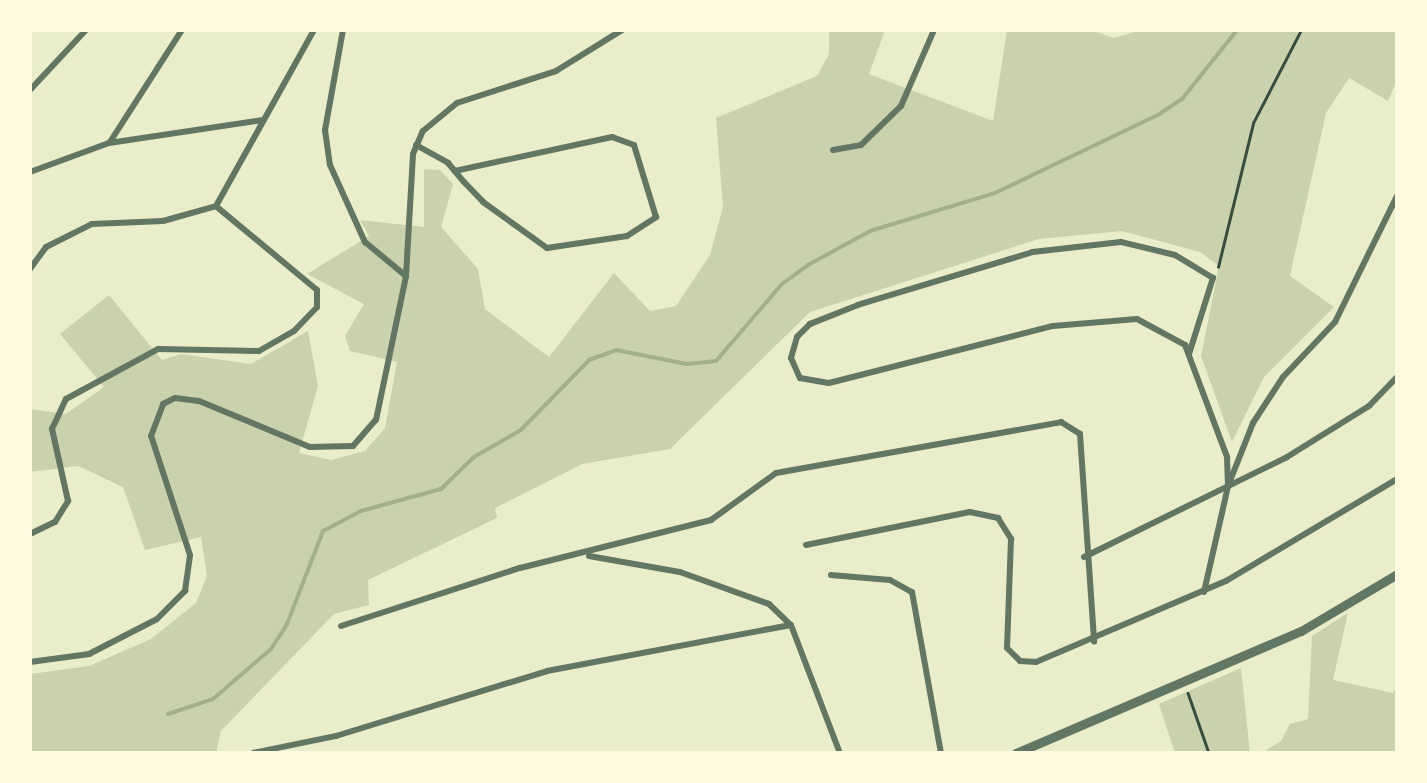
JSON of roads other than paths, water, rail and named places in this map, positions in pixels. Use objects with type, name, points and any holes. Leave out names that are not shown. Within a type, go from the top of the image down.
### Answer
[{"type":"street","points":[[30,90],[86,30]]},
{"type":"street","points":[[109,142],[182,30]]},
{"type":"street","points":[[30,269],[46,247],[92,224],[163,222],[216,206],[314,30]]},
{"type":"street","points":[[343,30],[325,130],[330,165],[354,226],[374,254],[406,276]]},
{"type":"street","points":[[30,662],[89,654],[156,618],[186,591],[190,555],[151,436],[163,404],[175,398],[199,401],[310,447],[354,446],[376,420],[406,276],[416,145],[432,122],[458,103],[556,71],[622,30]]},
{"type":"street","points":[[833,150],[860,145],[902,106],[934,30]]},
{"type":"street","points":[[30,172],[109,142],[263,120]]},
{"type":"street","points":[[416,145],[455,171],[505,222],[547,248],[626,236],[656,217],[634,145],[612,136],[455,171]]},
{"type":"street","points":[[1204,592],[1228,486],[1271,391],[1335,322],[1397,196]]},
{"type":"street","points":[[30,534],[55,522],[68,501],[52,429],[66,399],[158,349],[259,351],[294,331],[317,307],[317,290],[216,206]]},
{"type":"street","points":[[1190,354],[1213,278],[1174,255],[1135,244],[1049,248],[830,315],[801,332],[791,358],[800,378],[829,383],[1054,326],[1124,316],[1165,330],[1190,354],[1226,457],[1228,486]]},
{"type":"street","points":[[1084,557],[1228,486],[1369,406],[1397,377]]},
{"type":"street","points":[[341,626],[711,520],[776,472],[1060,422],[1080,434],[1084,557],[1094,642]]},
{"type":"street","points":[[806,545],[970,512],[990,514],[1005,524],[1011,540],[1005,626],[1010,654],[1036,662],[1094,642],[1204,592],[1397,480]]},
{"type":"street","points":[[580,555],[680,572],[770,604],[791,626],[840,753]]},
{"type":"street","points":[[1016,753],[1301,632],[1397,574]]},
{"type":"street","points":[[832,575],[890,580],[912,592],[940,753]]},
{"type":"street","points":[[254,753],[336,736],[547,671],[791,626]]},
{"type":"waterway","points":[[168,714],[213,699],[271,649],[287,624],[323,531],[361,511],[441,489],[474,457],[521,430],[589,360],[616,350],[687,364],[716,361],[782,284],[808,265],[870,231],[995,193],[1158,115],[1182,99],[1237,30]]}]
